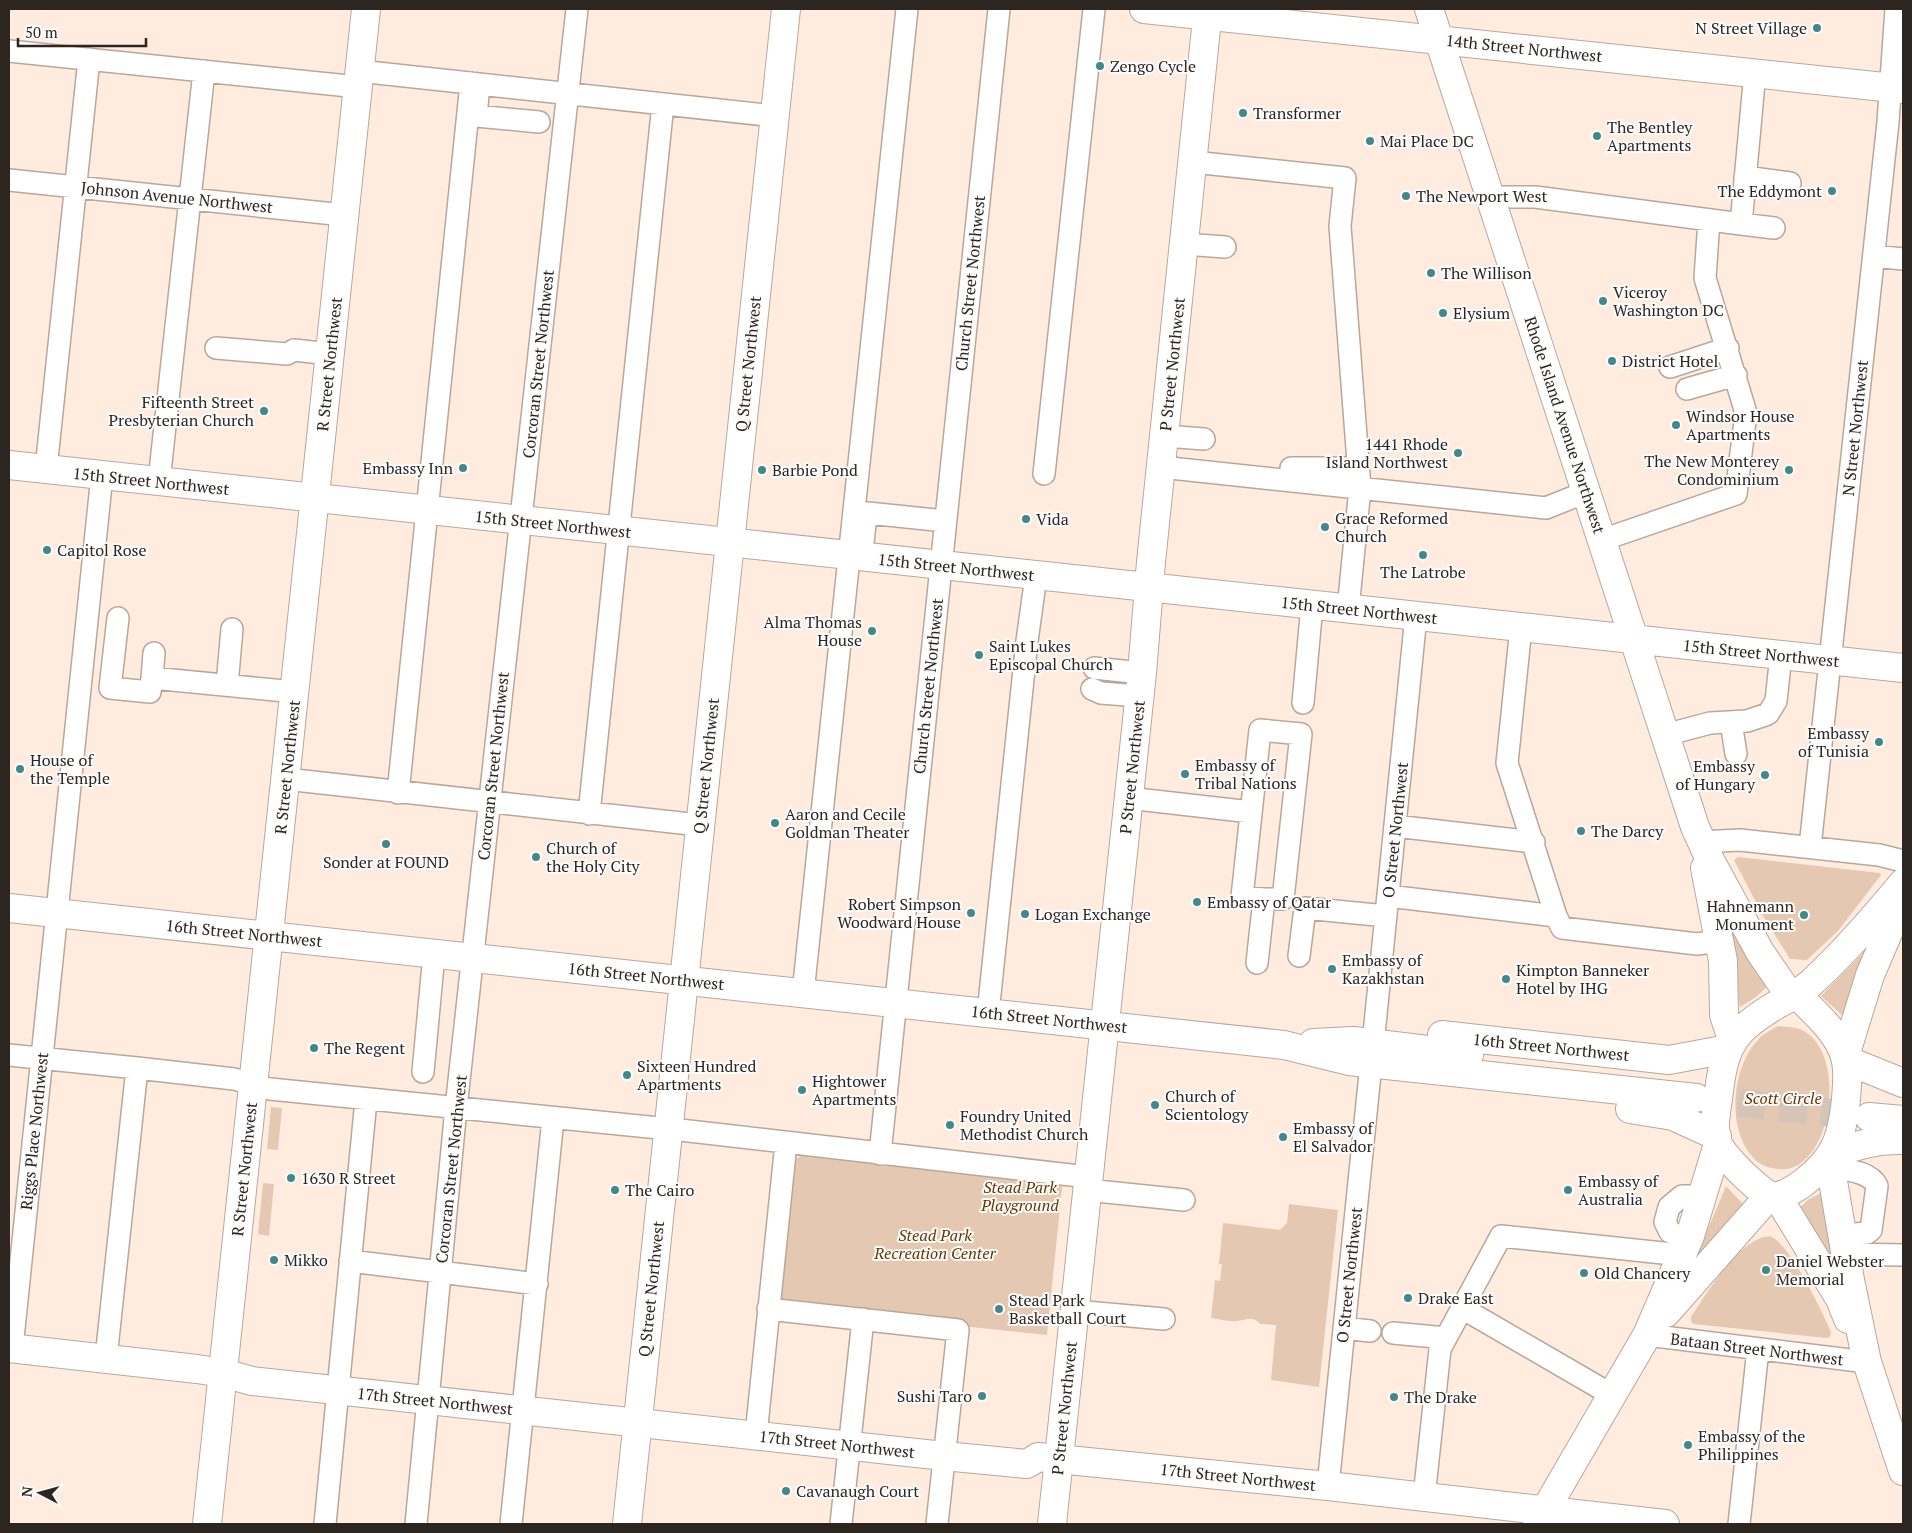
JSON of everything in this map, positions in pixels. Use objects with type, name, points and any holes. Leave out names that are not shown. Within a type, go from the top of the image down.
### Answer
[{"type":"main road","name":"R Street Northwest","points":[[207,1524],[366,9]]},
{"type":"main road","name":"Q Street Northwest","points":[[626,1524],[786,9]]},
{"type":"main road","name":"14th Street Northwest","points":[[1144,9],[1208,12],[1896,88]]},
{"type":"main road","name":"Rhode Island Avenue Northwest","points":[[1429,9],[1700,842],[1723,962],[1724,1015],[1730,1046]]},
{"type":"main road","name":"P Street Northwest","points":[[1052,1524],[1141,685],[1164,436],[1208,12]]},
{"type":"main road","name":"15th Street Northwest","points":[[9,465],[1903,668]]},
{"type":"main road","name":"Rhode Island Avenue Northwest","points":[[1700,842],[1760,952],[1794,996]]},
{"type":"main road","points":[[1541,1518],[1647,1335],[1685,1247],[1702,1196],[1717,1140],[1716,1114],[1722,1065],[1730,1046],[1749,1024],[1794,996],[1848,948],[1903,883]]},
{"type":"main road","points":[[1845,1058],[1867,984],[1903,898]]},
{"type":"main road","name":"16th Street Northwest","points":[[9,908],[1284,1045],[1349,1061],[1442,1035],[1669,1060],[1730,1046]]},
{"type":"main road","points":[[1794,996],[1829,1027],[1845,1058],[1848,1078],[1843,1123],[1838,1144],[1830,1160],[1844,1244],[1868,1362]]},
{"type":"main road","name":"16th Street Northwest","points":[[1372,1054],[1697,1089]]},
{"type":"main road","name":"16th Street Northwest","points":[[1372,1054],[1436,1088],[1664,1114],[1681,1119],[1717,1140]]},
{"type":"main road","points":[[1845,1058],[1903,1082]]},
{"type":"main road","points":[[1903,1102],[1870,1107],[1903,1120]]},
{"type":"main road","points":[[1717,1140],[1737,1168],[1774,1195],[1840,1299],[1897,1429],[1903,1471]]},
{"type":"main road","points":[[1647,1335],[1774,1195],[1794,1189],[1830,1160],[1853,1145],[1877,1141],[1903,1140]]},
{"type":"main road","name":"17th Street Northwest","points":[[10,1348],[223,1372],[247,1380],[338,1391],[944,1456],[1027,1464],[1038,1457],[1424,1497],[1541,1518],[1659,1524]]},
{"type":"street","name":"Corcoran Street Northwest","points":[[416,1524],[456,1108],[576,9]]},
{"type":"street","points":[[803,993],[855,556],[907,9]]},
{"type":"street","name":"Church Street Northwest","points":[[880,1154],[999,9]]},
{"type":"street","points":[[1044,474],[1094,9]]},
{"type":"street","name":"N Street Northwest","points":[[1810,847],[1874,256],[1896,88],[1896,9]]},
{"type":"street","points":[[9,51],[204,71],[475,83],[775,116]]},
{"type":"street","points":[[46,469],[88,59]]},
{"type":"street","points":[[159,481],[204,71]]},
{"type":"street","points":[[1741,224],[1755,72]]},
{"type":"street","points":[[475,83],[476,116],[539,122]]},
{"type":"street","points":[[398,793],[426,510],[475,83]]},
{"type":"street","points":[[589,814],[663,104]]},
{"type":"street","points":[[1193,162],[1344,178],[1340,226],[1359,478],[1348,609]]},
{"type":"street","points":[[1745,177],[1790,183]]},
{"type":"street","name":"Johnson Avenue Northwest","points":[[9,180],[344,214]]},
{"type":"street","points":[[1490,197],[1535,197],[1774,228]]},
{"type":"street","points":[[1602,540],[1736,494],[1746,413],[1728,348],[1705,278],[1709,220]]},
{"type":"street","points":[[1184,244],[1225,247]]},
{"type":"street","points":[[1874,256],[1903,260]]},
{"type":"street","points":[[216,348],[287,354],[294,350],[330,354]]},
{"type":"street","points":[[1670,367],[1728,348]]},
{"type":"street","points":[[1687,389],[1736,375]]},
{"type":"street","points":[[1164,436],[1204,439]]},
{"type":"street","points":[[1161,467],[1359,478]]},
{"type":"street","points":[[1291,468],[1546,508],[1586,492]]},
{"type":"street","name":"Riggs Place Northwest","points":[[10,1348],[102,475]]},
{"type":"street","points":[[855,556],[868,514],[945,521]]},
{"type":"street","points":[[988,1013],[1028,632],[1036,576]]},
{"type":"street","points":[[1303,703],[1312,606]]},
{"type":"street","name":"O Street Northwest","points":[[1328,1486],[1416,616]]},
{"type":"street","points":[[118,618],[110,688],[150,692],[154,653]]},
{"type":"street","points":[[1521,627],[1507,764],[1534,842],[1556,916],[1562,928],[1697,944],[1719,941]]},
{"type":"street","points":[[227,685],[232,630]]},
{"type":"street","points":[[1665,734],[1710,722],[1747,721],[1768,714],[1776,701],[1781,655]]},
{"type":"street","points":[[1094,668],[1141,685]]},
{"type":"street","points":[[152,678],[295,692]]},
{"type":"street","points":[[1092,689],[1101,693],[1141,685]]},
{"type":"street","points":[[1731,722],[1736,754]]},
{"type":"street","points":[[1260,730],[1301,734],[1283,899],[1264,899],[1242,897],[1260,730]]},
{"type":"street","points":[[286,779],[398,793],[699,825]]},
{"type":"street","points":[[1128,798],[1251,812]]},
{"type":"street","points":[[1395,826],[1534,842]]},
{"type":"street","points":[[1700,842],[1726,839],[1879,855],[1903,861]]},
{"type":"street","points":[[1257,963],[1264,899]]},
{"type":"street","points":[[1299,956],[1305,908],[1387,906],[1556,916]]},
{"type":"street","points":[[423,1072],[434,954]]},
{"type":"street","points":[[9,1055],[234,1079],[270,1089],[366,1100],[668,1129],[880,1154],[1088,1183],[1184,1200]]},
{"type":"street","points":[[106,1358],[137,1068]]},
{"type":"street","points":[[325,1524],[366,1100]]},
{"type":"street","points":[[511,1524],[553,1118]]},
{"type":"street","points":[[756,1435],[786,1143]]},
{"type":"street","points":[[1830,1160],[1871,1178],[1876,1186],[1871,1230],[1844,1244]]},
{"type":"street","points":[[1424,1497],[1440,1349],[1500,1236],[1685,1247]]},
{"type":"street","points":[[1844,1244],[1903,1255]]},
{"type":"street","points":[[350,1261],[537,1284]]},
{"type":"street","points":[[1462,1308],[1612,1395]]},
{"type":"street","points":[[768,1309],[958,1330],[937,1524]]},
{"type":"street","points":[[1075,1310],[1164,1320]]},
{"type":"street","points":[[841,1524],[863,1319]]},
{"type":"street","points":[[1344,1328],[1370,1331]]},
{"type":"street","points":[[1393,1333],[1446,1338]]},
{"type":"street","name":"Bataan Street Northwest","points":[[1647,1335],[1868,1362]]},
{"type":"street","points":[[1739,1524],[1758,1349]]},
{"type":"green space","points":[[1738,857],[1880,873],[1881,875],[1838,931],[1807,960],[1790,959],[1762,914],[1734,860]]},
{"type":"green space","points":[[1729,931],[1734,932],[1769,985],[1756,997],[1740,1007]]},
{"type":"green space","points":[[1872,944],[1842,1015],[1821,996]]},
{"type":"green space","name":"Scott Circle","points":[[1778,1026],[1792,1027],[1804,1031],[1818,1045],[1827,1066],[1830,1090],[1827,1116],[1820,1139],[1808,1157],[1792,1168],[1772,1168],[1756,1160],[1743,1143],[1738,1129],[1736,1114],[1738,1082],[1742,1066],[1761,1036]]},
{"type":"green space","points":[[271,1107],[282,1108],[278,1150],[267,1149]]},
{"type":"green space","name":"Stead Park Recreation Center","points":[[808,1151],[1063,1178],[1047,1335],[773,1306],[790,1163]]},
{"type":"green space","points":[[263,1183],[274,1184],[269,1236],[258,1234]]},
{"type":"green space","points":[[1726,1186],[1743,1204],[1696,1257]]},
{"type":"green space","points":[[1827,1190],[1836,1264],[1798,1209],[1809,1199]]},
{"type":"green space","points":[[1289,1204],[1338,1210],[1319,1387],[1271,1380],[1276,1325],[1260,1324],[1252,1319],[1227,1321],[1211,1318],[1215,1280],[1220,1281],[1222,1264],[1219,1264],[1223,1223],[1280,1230],[1287,1223]]},
{"type":"green space","points":[[1770,1236],[1787,1251],[1805,1279],[1831,1332],[1830,1337],[1693,1324],[1691,1321],[1691,1317],[1715,1281],[1736,1256],[1758,1239]]},
{"type":"tunnel","points":[[1696,1098],[1868,1117]]},
{"type":"place","name":"N Street Village","points":[[1817,28]]},
{"type":"place","name":"Zengo Cycle","points":[[1100,66]]},
{"type":"place","name":"Transformer","points":[[1243,113]]},
{"type":"place","name":"The Bentley Apartments","points":[[1597,136]]},
{"type":"place","name":"Mai Place DC","points":[[1370,141]]},
{"type":"place","name":"The Eddymont","points":[[1832,191]]},
{"type":"place","name":"The Newport West","points":[[1406,196]]},
{"type":"place","name":"The Willison","points":[[1431,273]]},
{"type":"place","name":"Viceroy Washington DC","points":[[1603,301]]},
{"type":"place","name":"Elysium","points":[[1443,313]]},
{"type":"place","name":"District Hotel","points":[[1612,361]]},
{"type":"place","name":"Fifteenth Street Presbyterian Church","points":[[264,411]]},
{"type":"place","name":"Windsor House Apartments","points":[[1676,425]]},
{"type":"place","name":"1441 Rhode Island Northwest","points":[[1458,453]]},
{"type":"place","name":"Embassy Inn","points":[[463,468]]},
{"type":"place","name":"Barbie Pond","points":[[762,470]]},
{"type":"place","name":"The New Monterey Condominium","points":[[1789,470]]},
{"type":"place","name":"Vida","points":[[1026,519]]},
{"type":"place","name":"Grace Reformed Church","points":[[1325,527]]},
{"type":"place","name":"Capitol Rose","points":[[47,550]]},
{"type":"place","name":"The Latrobe","points":[[1423,555]]},
{"type":"place","name":"Alma Thomas House","points":[[872,631]]},
{"type":"place","name":"Saint Lukes Episcopal Church","points":[[979,655]]},
{"type":"place","name":"Embassy of Tunisia","points":[[1879,742]]},
{"type":"place","name":"House of the Temple","points":[[20,769]]},
{"type":"place","name":"Embassy of Tribal Nations","points":[[1185,774]]},
{"type":"place","name":"Embassy of Hungary","points":[[1765,775]]},
{"type":"place","name":"Aaron and Cecile Goldman Theater","points":[[775,823]]},
{"type":"place","name":"The Darcy","points":[[1581,831]]},
{"type":"place","name":"Sonder at FOUND","points":[[386,844]]},
{"type":"place","name":"Church of the Holy City","points":[[536,857]]},
{"type":"place","name":"Embassy of Qatar","points":[[1197,902]]},
{"type":"place","name":"Robert Simpson Woodward House","points":[[971,913]]},
{"type":"place","name":"Logan Exchange","points":[[1025,914]]},
{"type":"place","name":"Hahnemann Monument","points":[[1804,915]]},
{"type":"place","name":"Embassy of Kazakhstan","points":[[1332,969]]},
{"type":"place","name":"Kimpton Banneker Hotel by IHG","points":[[1506,979]]},
{"type":"place","name":"The Regent","points":[[314,1048]]},
{"type":"place","name":"Sixteen Hundred Apartments","points":[[627,1075]]},
{"type":"place","name":"Hightower Apartments","points":[[802,1090]]},
{"type":"place","name":"Church of Scientology","points":[[1155,1105]]},
{"type":"place","name":"Foundry United Methodist Church","points":[[950,1125]]},
{"type":"place","name":"Embassy of El Salvador","points":[[1283,1137]]},
{"type":"place","name":"1630 R Street","points":[[291,1178]]},
{"type":"place","name":"The Cairo","points":[[615,1190]]},
{"type":"place","name":"Embassy of Australia","points":[[1568,1190]]},
{"type":"place","name":"Mikko","points":[[274,1260]]},
{"type":"place","name":"Daniel Webster Memorial","points":[[1766,1270]]},
{"type":"place","name":"Old Chancery","points":[[1584,1273]]},
{"type":"place","name":"Drake East","points":[[1408,1298]]},
{"type":"place","name":"Stead Park Basketball Court","points":[[999,1309]]},
{"type":"place","name":"Sushi Taro","points":[[982,1396]]},
{"type":"place","name":"The Drake","points":[[1394,1397]]},
{"type":"place","name":"Embassy of the Philippines","points":[[1688,1445]]},
{"type":"place","name":"Cavanaugh Court","points":[[786,1491]]},
{"type":"park label","name":"Stead Park Playground","points":[[1020,1196]]}]
